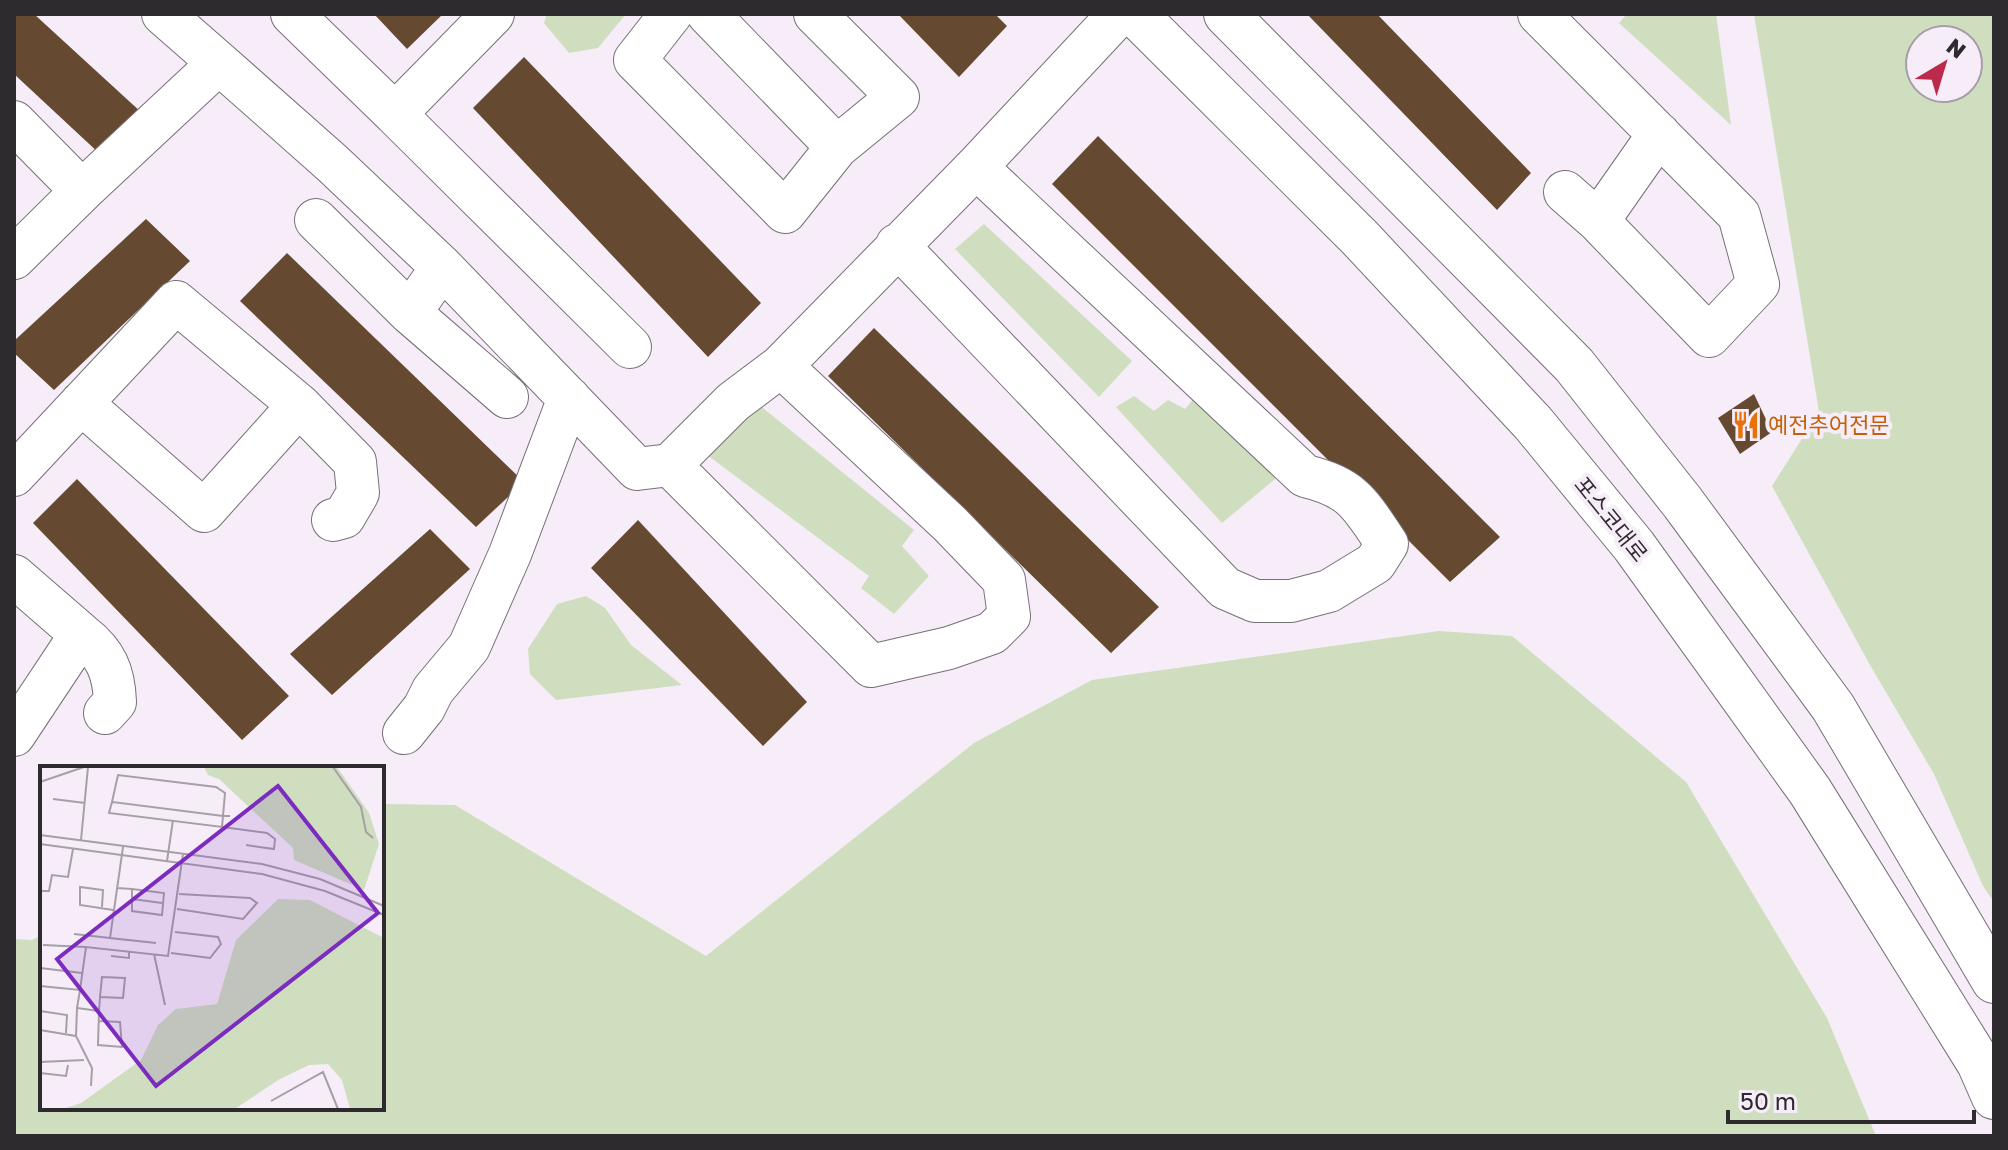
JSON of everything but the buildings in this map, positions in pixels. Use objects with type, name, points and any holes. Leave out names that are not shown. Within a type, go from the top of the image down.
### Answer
[{"type":"main road","name":"포스코대로","points":[[1135,14],[1360,238],[1533,423],[1634,546],[1810,791],[1979,1063],[1994,1097]]},
{"type":"main road","points":[[1226,14],[1574,365],[1683,503],[1833,707],[1994,981]]},
{"type":"lane","points":[[163,14],[332,163],[442,267],[637,469],[670,465],[733,402],[781,366],[976,167],[1119,14]]},
{"type":"lane","points":[[292,14],[630,347]]},
{"type":"lane","points":[[395,114],[493,14]]},
{"type":"lane","points":[[671,14],[635,60],[785,212],[837,147],[898,97],[815,14]]},
{"type":"lane","points":[[708,14],[837,147]]},
{"type":"lane","points":[[1539,14],[1739,215],[1758,284],[1709,336],[1598,221],[1565,192]]},
{"type":"lane","points":[[14,258],[219,63]]},
{"type":"lane","points":[[14,122],[82,191]]},
{"type":"lane","points":[[1598,221],[1659,134]]},
{"type":"lane","points":[[897,245],[1225,588],[1255,601],[1291,601],[1329,591],[1375,563],[1387,544],[1361,505],[1334,483],[1305,476],[976,167]]},
{"type":"lane","points":[[316,220],[410,313],[507,397]]},
{"type":"lane","points":[[410,313],[442,267]]},
{"type":"lane","points":[[14,475],[176,302],[299,405],[355,462],[358,493],[344,517],[333,520]]},
{"type":"lane","points":[[670,465],[871,666],[933,654],[992,633],[1009,616],[1004,580],[950,524],[781,366]]},
{"type":"lane","points":[[404,733],[424,708],[433,690],[476,654],[569,398]]},
{"type":"lane","points":[[81,403],[204,511],[299,405]]},
{"type":"lane","points":[[14,576],[96,646],[110,665],[115,702],[105,713]]},
{"type":"lane","points":[[14,735],[81,634]]},
{"type":"green space","points":[[547,14],[626,14],[598,48],[569,53],[544,23]]},
{"type":"green space","points":[[1627,14],[1716,14],[1731,125],[1619,23]]},
{"type":"green space","points":[[1754,14],[1994,14],[1994,902],[1983,886],[1934,774],[1772,486],[1819,412]]},
{"type":"green space","points":[[984,224],[1132,361],[1099,397],[955,249]]},
{"type":"green space","points":[[1134,396],[1154,411],[1168,400],[1185,409],[1196,396],[1286,470],[1222,523],[1116,407]]},
{"type":"green space","points":[[758,404],[914,530],[902,546],[929,576],[894,614],[861,588],[869,576],[706,454]]},
{"type":"green space","points":[[586,596],[605,608],[631,645],[682,685],[556,700],[530,674],[528,649],[557,604]]},
{"type":"green space","points":[[1439,631],[1512,636],[1686,782],[1827,1018],[1876,1136],[14,1136],[14,939],[32,940],[40,936],[40,1110],[384,1110],[384,804],[455,805],[706,956],[974,743],[1092,680]]},
{"type":"place","name":"예전추어전문","points":[[1746,425]]}]
